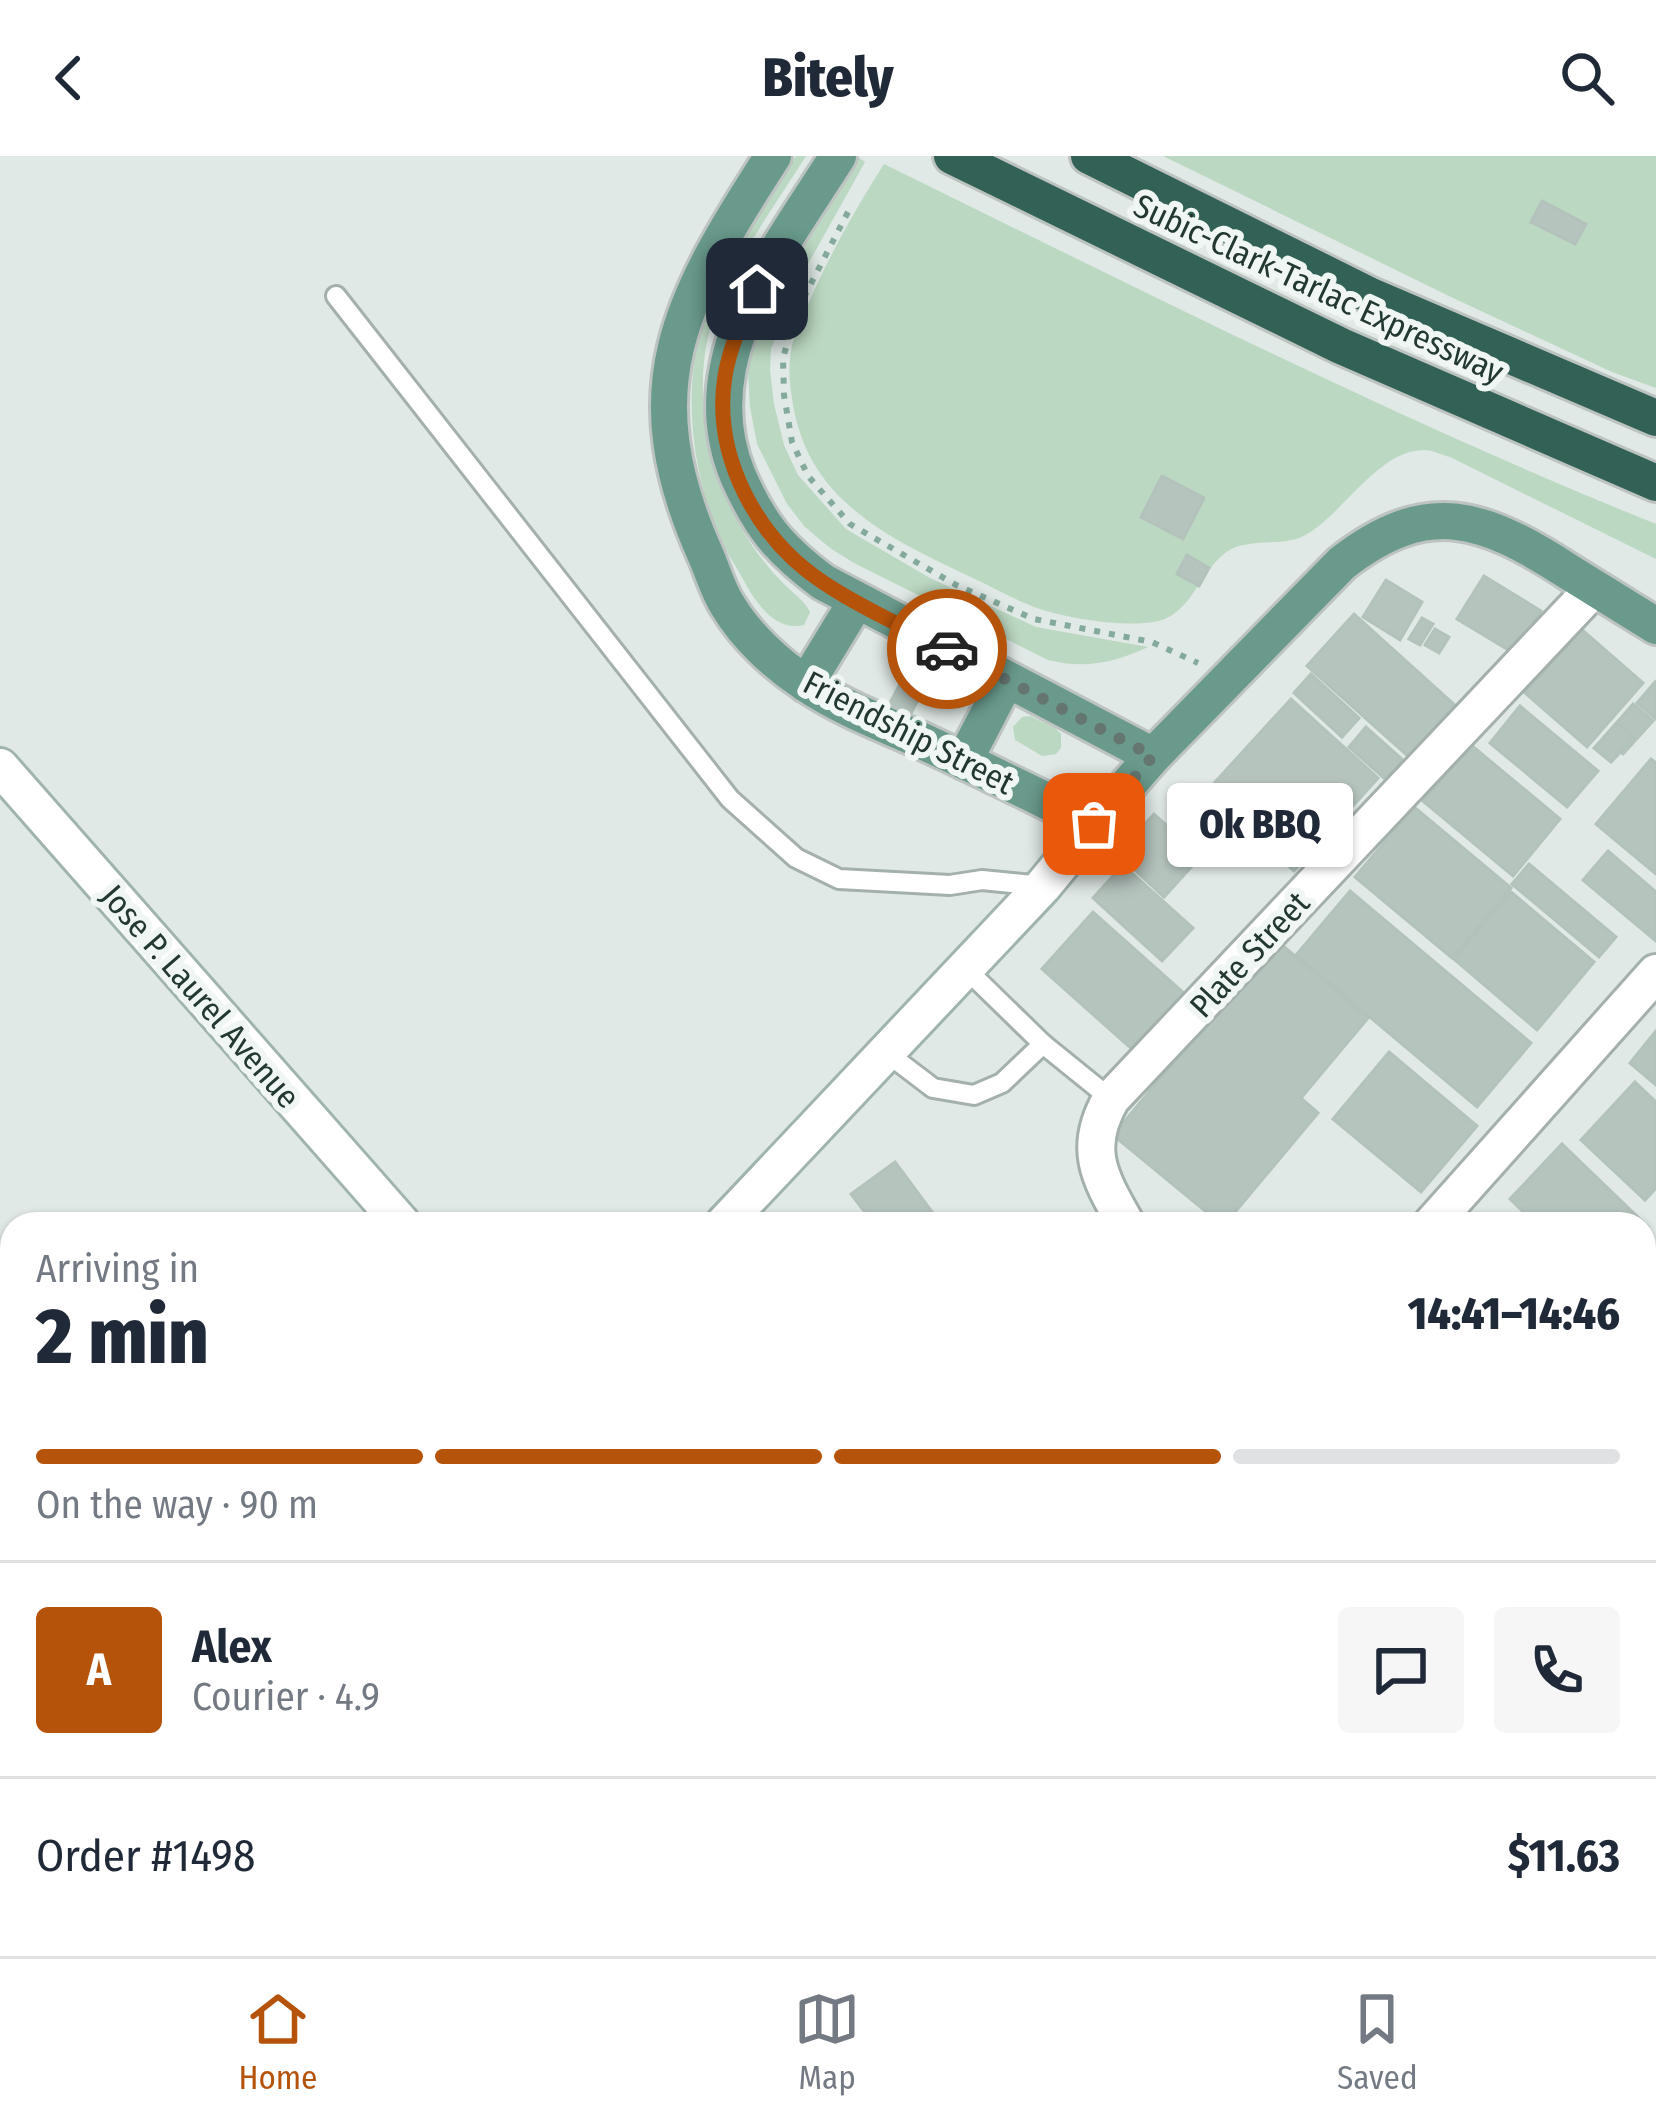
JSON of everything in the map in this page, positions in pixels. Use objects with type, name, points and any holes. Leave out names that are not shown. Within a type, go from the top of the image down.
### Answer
[{"type":"highway","name":"Subic-Clark-Tarlac Expressway","points":[[952,156],[1341,346],[1656,483]]},
{"type":"highway","name":"Subic-Clark-Tarlac Expressway","points":[[1089,156],[1371,296],[1656,418]]},
{"type":"main road","name":"Friendship Street","points":[[773,156],[714,249],[694,291],[669,376],[679,488],[727,605],[758,644],[806,684],[1094,824]]},
{"type":"main road","points":[[838,156],[757,289],[734,338],[724,378],[723,418],[731,458],[748,500],[768,533],[807,571],[856,602],[1153,756]]},
{"type":"main road","points":[[1094,824],[1153,756],[1342,563],[1394,530],[1453,520],[1482,525],[1515,539],[1656,626]]},
{"type":"main road","points":[[806,684],[856,602]]},
{"type":"main road","points":[[964,761],[1006,680]]},
{"type":"street","name":"Plate Street","points":[[1119,1212],[1103,1183],[1096,1151],[1098,1122],[1112,1100],[1594,588]]},
{"type":"street","name":"Jose P. Laurel Avenue","points":[[0,767],[391,1212]]},
{"type":"street","points":[[735,1212],[1043,886],[1094,824]]},
{"type":"street","points":[[1443,1212],[1656,973]]},
{"type":"lane","points":[[337,296],[730,799],[770,838],[796,859],[839,879],[950,885],[982,880],[1043,886]]},
{"type":"lane","points":[[964,968],[1043,1044],[1112,1100]]},
{"type":"lane","points":[[887,1053],[933,1088],[974,1095],[1002,1083],[1043,1044]]},
{"type":"path","points":[[857,195],[804,297],[783,359],[792,442],[808,476],[850,524],[956,585],[1034,619],[1152,642],[1228,678]]},
{"type":"green space","points":[[796,156],[806,156],[721,298],[711,326],[703,384],[709,444],[728,501],[761,558],[810,612],[804,625],[794,626],[775,620],[760,606],[720,537],[694,445],[692,384],[701,326],[719,279]]},
{"type":"green space","points":[[1163,156],[1656,156],[1656,388],[1451,297]]},
{"type":"green space","points":[[858,157],[865,162],[798,282],[771,349],[774,404],[784,445],[798,475],[846,529],[930,578],[1036,627],[1148,647],[1099,663],[1048,660],[854,563],[805,527],[787,504],[757,444],[748,373],[751,342],[775,283]]},
{"type":"green space","points":[[884,164],[1363,396],[1656,524],[1656,559],[1450,457],[1424,450],[1389,462],[1299,538],[1228,551],[1176,612],[1156,622],[1110,622],[1050,612],[923,554],[858,513],[824,479],[800,432],[790,382],[791,352],[800,322],[835,247]]},
{"type":"green space","points":[[1030,716],[1061,734],[1056,754],[1042,756],[1015,740],[1013,727]]},
{"type":"building","points":[[1542,201],[1586,224],[1575,244],[1531,222]]},
{"type":"building","points":[[1162,476],[1204,498],[1183,539],[1141,517]]},
{"type":"building","points":[[1187,555],[1209,568],[1199,586],[1177,574]]},
{"type":"building","points":[[1484,576],[1541,611],[1515,654],[1457,619]]},
{"type":"building","points":[[1386,580],[1422,602],[1400,640],[1363,617]]},
{"type":"building","points":[[1354,614],[1457,707],[1410,758],[1307,666]]},
{"type":"building","points":[[1422,618],[1433,624],[1420,645],[1409,639]]},
{"type":"building","points":[[1435,629],[1449,637],[1439,653],[1425,645]]},
{"type":"building","points":[[1581,629],[1643,683],[1587,747],[1525,693]]},
{"type":"building","points":[[922,642],[942,653],[904,727],[883,716]]},
{"type":"building","points":[[1311,674],[1359,718],[1342,737],[1294,693]]},
{"type":"building","points":[[1656,684],[1656,719],[1637,703]]},
{"type":"building","points":[[1291,699],[1378,778],[1294,871],[1206,792]]},
{"type":"building","points":[[1633,704],[1653,721],[1623,754],[1604,737]]},
{"type":"building","points":[[1520,706],[1598,771],[1567,807],[1490,743]]},
{"type":"building","points":[[1617,723],[1634,738],[1611,762],[1594,748]]},
{"type":"building","points":[[1366,727],[1403,760],[1385,779],[1349,747]]},
{"type":"building","points":[[1471,745],[1560,819],[1513,876],[1423,801]]},
{"type":"building","points":[[1651,759],[1656,763],[1656,874],[1596,824]]},
{"type":"building","points":[[1414,807],[1511,888],[1452,958],[1355,877]]},
{"type":"building","points":[[1154,814],[1201,856],[1164,897],[1118,854]]},
{"type":"building","points":[[1213,816],[1229,831],[1208,854],[1191,839]]},
{"type":"building","points":[[1608,851],[1656,892],[1656,941],[1583,880]]},
{"type":"building","points":[[1529,864],[1616,937],[1599,957],[1512,884]]},
{"type":"building","points":[[1123,865],[1193,928],[1162,961],[1093,898]]},
{"type":"building","points":[[1350,891],[1531,1043],[1477,1107],[1296,955]]},
{"type":"building","points":[[1511,892],[1594,962],[1537,1030],[1454,959]]},
{"type":"building","points":[[1093,912],[1194,1002],[1143,1059],[1042,969]]},
{"type":"building","points":[[1276,940],[1368,1018],[1301,1098],[1318,1113],[1235,1212],[1206,1212],[1113,1135]]},
{"type":"building","points":[[1656,1031],[1656,1085],[1630,1063]]},
{"type":"building","points":[[1389,1052],[1477,1126],[1421,1192],[1333,1119]]},
{"type":"building","points":[[1635,1082],[1656,1102],[1656,1188],[1645,1200],[1581,1140]]},
{"type":"building","points":[[1562,1144],[1632,1212],[1524,1212],[1510,1199]]},
{"type":"building","points":[[895,1162],[932,1212],[865,1212],[851,1194]]},
{"type":"way so far","points":[[947,649],[1153,756],[1094,824]]},
{"type":"place","name":"Ok BBQ","points":[[1094,824]]},
{"type":"route","points":[[757,289],[734,338],[724,378],[723,418],[731,458],[748,500],[768,533],[792,559],[856,602],[947,649]]}]
